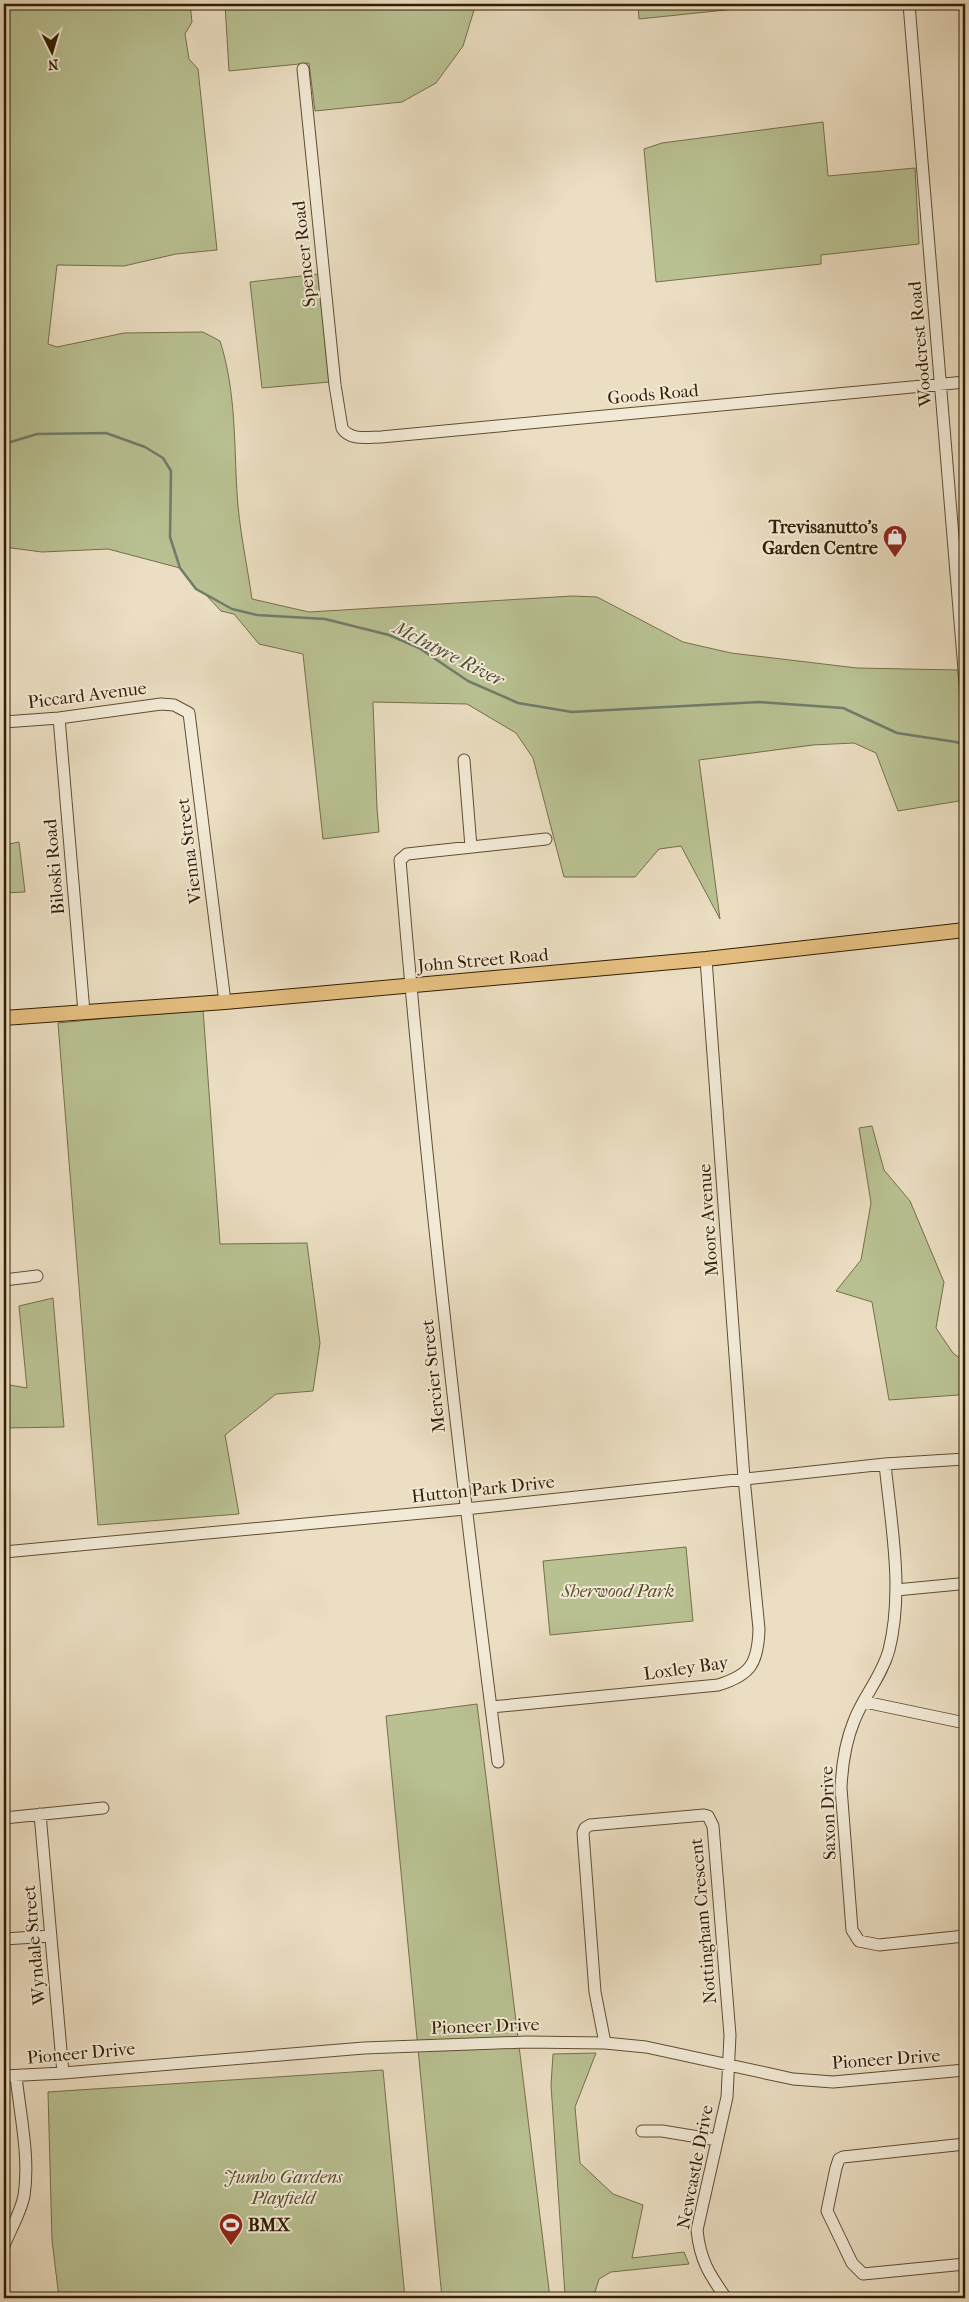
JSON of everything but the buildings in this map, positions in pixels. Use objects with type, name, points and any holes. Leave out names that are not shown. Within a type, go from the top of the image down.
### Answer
[{"type":"main road","name":"John Street Road","points":[[4,1018],[226,1002],[706,959],[965,930]]},
{"type":"street","name":"Woodcrest Road","points":[[909,4],[965,682]]},
{"type":"street","name":"Spencer Road","points":[[303,69],[335,385],[342,428],[345,433]]},
{"type":"street","name":"Goods Road","points":[[345,433],[356,437],[381,437],[965,382]]},
{"type":"street","name":"Piccard Avenue","points":[[4,722],[59,718],[161,704],[174,705]]},
{"type":"street","name":"Vienna Street","points":[[174,705],[189,713],[226,1002]]},
{"type":"street","name":"Biloski Road","points":[[59,718],[84,1012]]},
{"type":"street","points":[[464,760],[470,847],[546,839]]},
{"type":"street","name":"Mercier Street","points":[[470,847],[407,854],[400,860],[410,986],[465,1508],[498,1762]]},
{"type":"street","name":"Moore Avenue","points":[[706,959],[744,1478]]},
{"type":"street","points":[[4,1280],[37,1276]]},
{"type":"street","name":"Hutton Park Drive","points":[[4,1552],[465,1508],[885,1464],[965,1459]]},
{"type":"street","name":"Saxon Drive","points":[[885,1464],[896,1590],[888,1650],[865,1702],[854,1720],[842,1765],[853,1934],[859,1942],[879,1945],[965,1936]]},
{"type":"street","name":"Loxley Bay","points":[[491,1707],[718,1684],[735,1680],[748,1671],[758,1649],[759,1629],[744,1478]]},
{"type":"street","points":[[896,1590],[959,1584]]},
{"type":"street","points":[[865,1702],[965,1723]]},
{"type":"street","points":[[4,1818],[103,1808]]},
{"type":"street","name":"Wyndale Street","points":[[40,1814],[63,2074]]},
{"type":"street","name":"Nottingham Crescent","points":[[605,2043],[595,1992],[584,1843],[585,1828],[590,1825],[704,1815],[711,1821],[713,1826],[730,2035],[728,2065]]},
{"type":"street","points":[[4,1939],[51,1936]]},
{"type":"street","name":"Pioneer Drive","points":[[4,2076],[63,2074],[364,2048],[526,2042],[605,2043],[646,2047],[793,2079],[833,2082],[965,2070]]},
{"type":"street","name":"Newcastle Drive","points":[[726,2298],[707,2271],[699,2251],[697,2230],[727,2097],[728,2065]]},
{"type":"street","points":[[4,2246],[24,2198],[26,2160],[16,2076]]},
{"type":"street","points":[[642,2131],[662,2131],[717,2140]]},
{"type":"street","points":[[965,2144],[843,2157],[836,2168],[827,2212],[828,2218],[852,2263],[863,2274],[965,2264]]},
{"type":"green space","points":[[4,4],[190,4],[192,22],[185,34],[189,59],[198,69],[217,250],[176,254],[124,266],[57,265],[48,344],[57,347],[124,333],[203,332],[220,341],[232,398],[238,506],[252,599],[309,612],[572,596],[597,597],[683,642],[731,653],[857,668],[958,670],[962,736],[965,735],[965,800],[898,811],[876,753],[854,743],[813,745],[699,760],[720,919],[681,846],[659,849],[635,877],[564,877],[533,758],[516,733],[467,704],[373,702],[379,832],[323,839],[303,654],[259,644],[234,614],[221,611],[205,594],[196,589],[180,568],[108,549],[42,552],[4,547]]},
{"type":"green space","points":[[225,4],[474,4],[474,10],[463,46],[436,83],[402,102],[315,111],[309,63],[229,71]]},
{"type":"green space","points":[[638,4],[783,4],[639,19]]},
{"type":"green space","points":[[823,122],[828,176],[915,168],[919,244],[821,255],[821,264],[656,282],[644,149],[662,143]]},
{"type":"green space","points":[[318,274],[329,382],[262,388],[250,282]]},
{"type":"green space","points":[[19,842],[25,892],[4,893],[4,845]]},
{"type":"green space","points":[[203,1009],[220,1244],[307,1243],[320,1343],[313,1391],[276,1394],[225,1435],[239,1514],[98,1525],[58,1023]]},
{"type":"green space","points":[[872,1126],[884,1170],[910,1201],[944,1282],[936,1328],[953,1353],[965,1362],[965,1390],[958,1395],[889,1400],[872,1302],[836,1291],[861,1260],[871,1203],[859,1128]]},
{"type":"green space","points":[[53,1298],[64,1427],[4,1428],[4,1384],[27,1388],[19,1306]]},
{"type":"green space","name":"Sherwood Park","points":[[686,1547],[693,1621],[550,1635],[543,1561]]},
{"type":"green space","points":[[477,1704],[550,2298],[442,2298],[386,1716]]},
{"type":"green space","points":[[596,2053],[575,2107],[580,2163],[613,2194],[643,2205],[632,2258],[684,2252],[689,2264],[611,2272],[599,2279],[595,2292],[565,2295],[551,2085],[553,2054]]},
{"type":"green space","name":"Jumbo Gardens Playfield","points":[[383,2070],[405,2298],[59,2298],[52,2240],[48,2092]]},
{"type":"waterway","name":"McIntyre River","points":[[4,444],[37,434],[106,433],[145,447],[163,458],[171,471],[170,537],[180,568],[196,589],[232,609],[257,615],[325,619],[389,635],[419,648],[468,681],[518,703],[572,712],[759,702],[843,708],[897,733],[965,745]]},
{"type":"place","name":"Trevisanutto's Garden Centre","points":[[895,558]]},
{"type":"place","name":"BMX","points":[[231,2246]]}]
